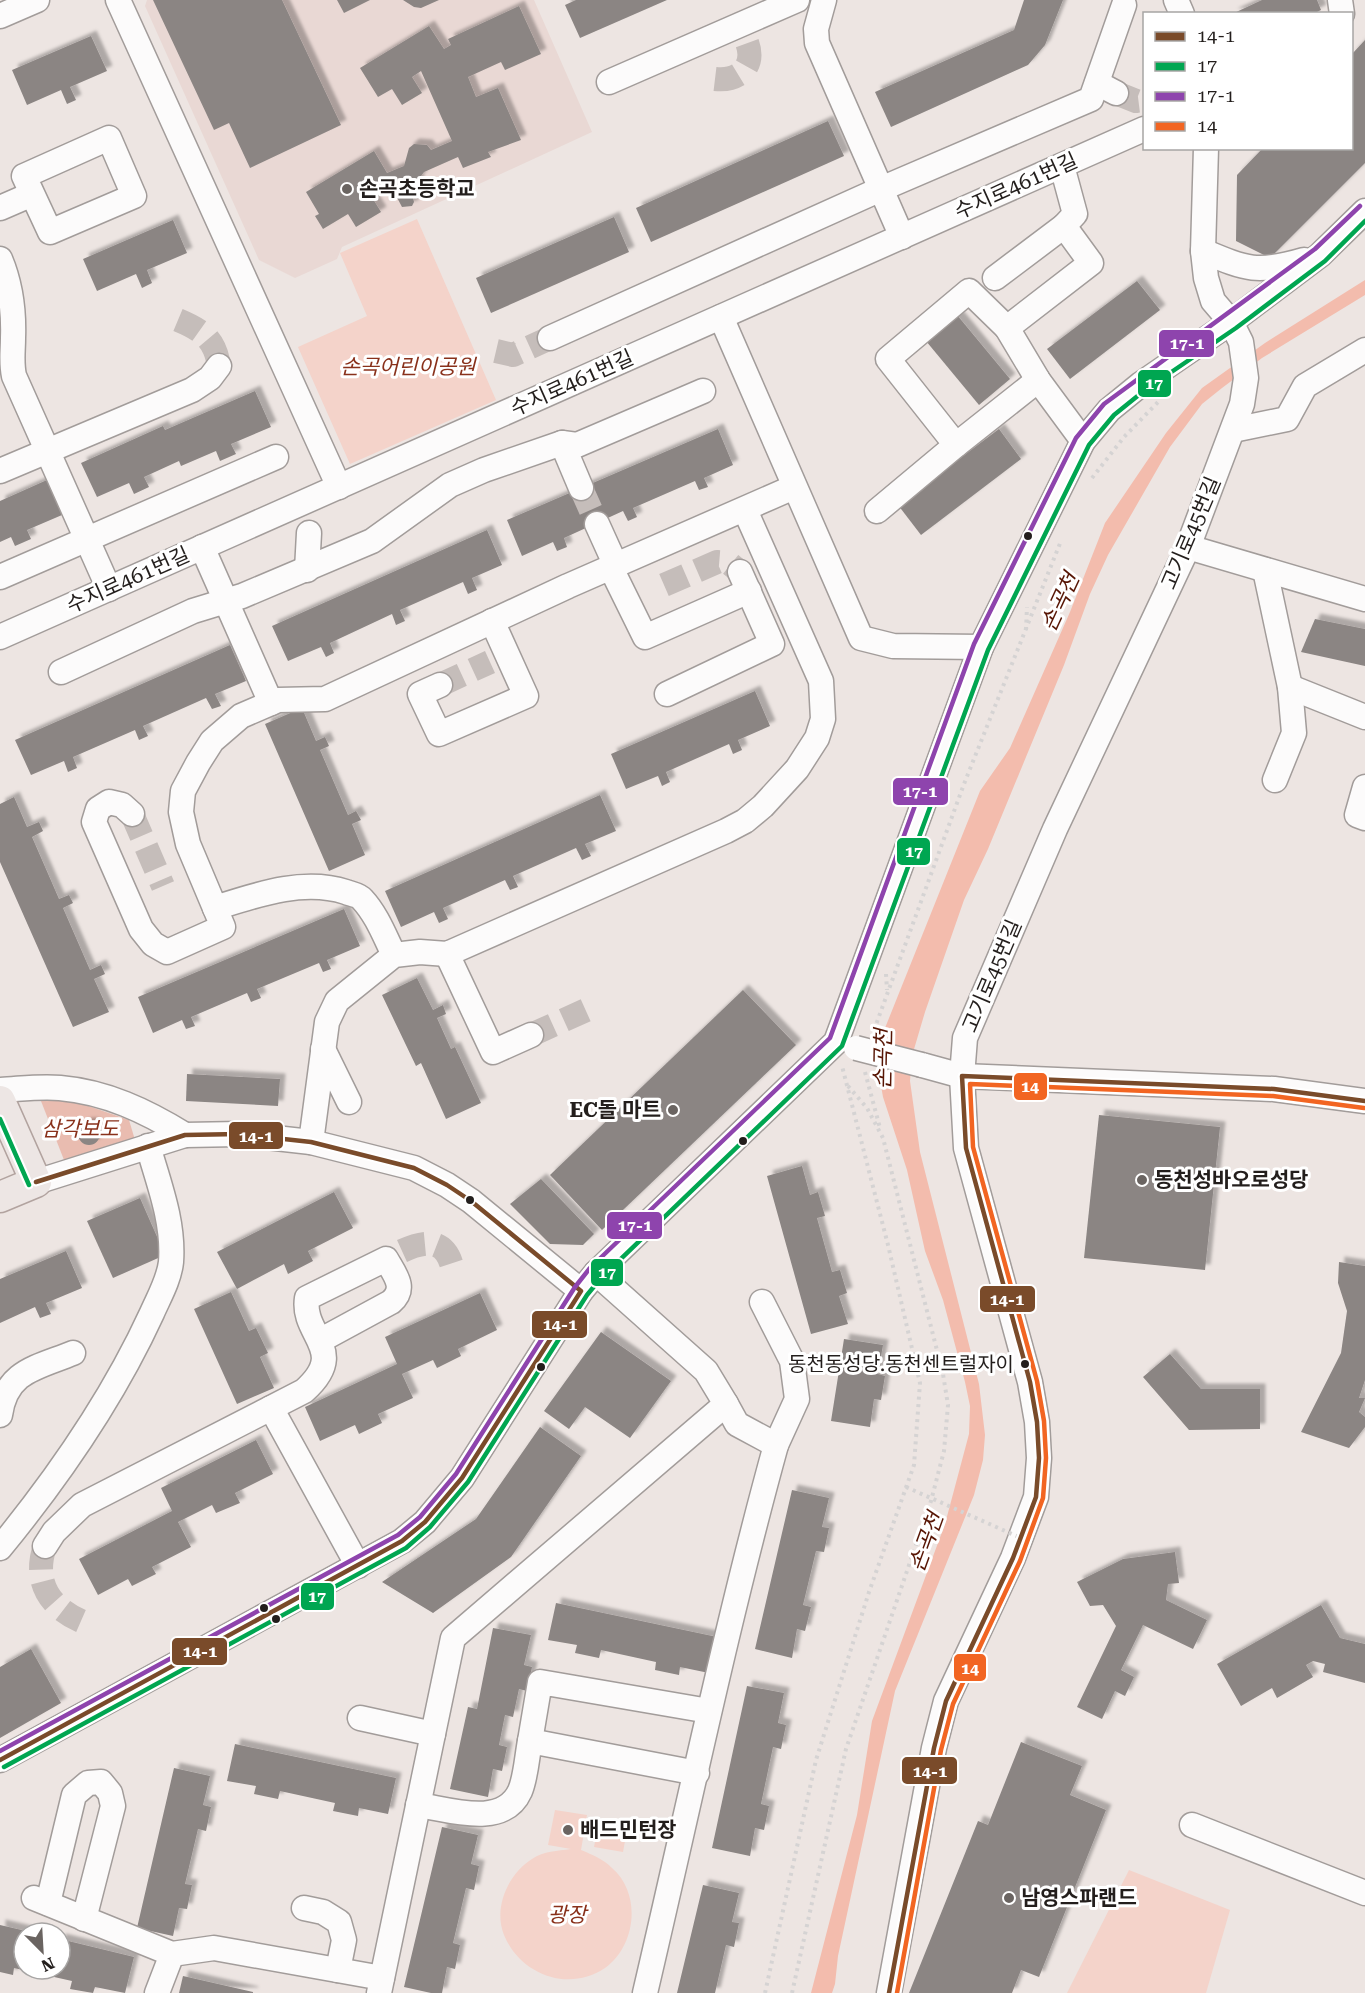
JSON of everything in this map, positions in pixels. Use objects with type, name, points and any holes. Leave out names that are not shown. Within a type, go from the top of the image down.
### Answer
[{"type":"main road","points":[[0,1101],[36,1182],[0,1197]]},
{"type":"street","points":[[0,16],[37,0]]},
{"type":"street","points":[[118,0],[339,487]]},
{"type":"street","points":[[609,82],[742,33],[798,0]]},
{"type":"street","points":[[824,0],[816,30],[817,43],[902,237]]},
{"type":"street","points":[[550,338],[881,189],[1091,99],[1106,88],[1124,5]]},
{"type":"street","name":"수지로461번길","points":[[0,637],[1143,129]]},
{"type":"street","points":[[109,138],[134,196],[50,232],[30,195],[24,176],[109,138]]},
{"type":"street","name":"고기로45번길","points":[[889,1993],[933,1748],[946,1701],[1021,1538],[1036,1497],[1040,1458],[1038,1422],[1019,1339],[966,1148],[962,1076],[965,1038],[1055,829],[1188,547],[1242,404],[1245,369],[1241,342],[1231,322],[1213,301],[1206,278],[1203,251],[1206,150]]},
{"type":"street","points":[[995,278],[1064,226],[1075,214],[1062,166]]},
{"type":"street","points":[[0,208],[30,195]]},
{"type":"street","points":[[0,1760],[402,1541],[445,1501],[481,1451],[588,1282],[857,1049],[981,647],[1083,441],[1109,411],[1141,384],[1231,322],[1320,255],[1365,211]]},
{"type":"street","points":[[1007,328],[1091,262],[1064,226]]},
{"type":"street","points":[[1203,251],[1241,267],[1268,270],[1320,255]]},
{"type":"street","points":[[0,259],[11,293],[13,339],[11,361],[15,376],[109,589]]},
{"type":"street","points":[[956,445],[888,359],[969,291],[1007,328],[1038,380],[1083,441]]},
{"type":"street","points":[[721,317],[861,638],[893,646],[981,647]]},
{"type":"street","points":[[1233,430],[1287,419],[1305,386],[1365,350]]},
{"type":"street","points":[[0,471],[192,390],[210,378],[219,366]]},
{"type":"street","points":[[877,511],[1038,380]]},
{"type":"street","points":[[60,672],[193,611],[307,570],[372,541],[450,485],[484,470],[562,443],[577,445],[703,391]]},
{"type":"street","points":[[562,443],[581,488]]},
{"type":"street","points":[[0,577],[276,457]]},
{"type":"street","points":[[132,814],[122,805],[109,802],[98,809],[94,822],[141,929],[153,944],[166,952],[223,927],[188,844],[181,812],[183,791],[212,741],[241,716],[278,700],[325,699],[492,621],[794,487]]},
{"type":"street","points":[[311,1142],[327,1022],[338,1001],[394,956],[420,952],[447,954],[746,821],[783,786],[809,754],[817,738],[822,719],[821,681],[745,510]]},
{"type":"street","points":[[597,524],[645,637],[744,582],[772,644],[667,694]]},
{"type":"street","points":[[307,570],[309,533]]},
{"type":"street","points":[[202,547],[271,703]]},
{"type":"street","points":[[1188,547],[1365,599]]},
{"type":"street","points":[[1265,570],[1290,687],[1294,733],[1275,780]]},
{"type":"street","points":[[440,685],[420,694],[439,734],[526,696],[492,621]]},
{"type":"street","points":[[1290,687],[1365,717]]},
{"type":"street","points":[[1365,787],[1357,815],[1365,818]]},
{"type":"street","points":[[215,908],[290,889],[312,887],[337,889],[361,897],[375,916],[394,956]]},
{"type":"street","points":[[447,954],[492,1052],[531,1035]]},
{"type":"street","points":[[323,1048],[349,1102]]},
{"type":"street","points":[[857,1049],[962,1076],[1274,1089],[1365,1101]]},
{"type":"street","points":[[0,1090],[59,1088],[101,1095],[148,1113],[185,1135]]},
{"type":"street","points":[[36,1182],[185,1135],[239,1134],[311,1142],[414,1168],[447,1185],[588,1282],[706,1371],[738,1424],[776,1445]]},
{"type":"street","points":[[0,1548],[55,1476],[101,1407],[141,1337],[166,1282],[171,1264],[170,1221],[148,1146]]},
{"type":"street","points":[[45,1546],[54,1532],[82,1505],[304,1391],[315,1381],[322,1369],[324,1354],[321,1340],[306,1309],[307,1298],[394,1255],[400,1287],[399,1295],[391,1302],[321,1340]]},
{"type":"street","points":[[645,1993],[739,1583],[776,1445],[797,1399],[792,1361],[762,1302]]},
{"type":"street","points":[[0,1415],[4,1394],[14,1380],[73,1353]]},
{"type":"street","points":[[84,1919],[113,1806],[110,1792],[101,1782],[88,1783],[74,1795],[41,1900],[84,1919],[171,1954],[214,1948],[338,1970],[380,1985],[453,1638],[726,1404]]},
{"type":"street","points":[[271,1408],[358,1566]]},
{"type":"street","points":[[418,1805],[484,1815],[508,1806],[520,1792],[540,1682],[709,1711]]},
{"type":"street","points":[[360,1718],[433,1734]]},
{"type":"street","points":[[530,1741],[697,1773]]},
{"type":"street","points":[[1192,1825],[1365,1893]]},
{"type":"street","points":[[304,1908],[323,1912],[339,1922],[344,1941],[338,1970]]},
{"type":"street","points":[[157,1993],[171,1954]]},
{"type":"path","points":[[1090,483],[1124,437],[1168,393]]},
{"type":"path","points":[[765,1993],[816,1760],[914,1465],[920,1383],[848,1085],[857,1049],[1065,530]]},
{"type":"path","points":[[792,1993],[846,1749],[931,1501],[944,1451],[948,1405],[883,1138],[857,1049]]},
{"type":"path","points":[[848,1085],[867,1108],[883,1138]]},
{"type":"path","points":[[906,1487],[1021,1538]]},
{"type":"shaded area","name":"손곡초등학교","points":[[147,0],[534,0],[592,132],[342,247],[337,259],[295,278],[259,260],[145,6]]},
{"type":"green space","name":"손곡어린이공원","points":[[417,219],[496,400],[350,464],[298,347],[367,316],[340,253]]},
{"type":"green space","name":"삼각보도","points":[[71,1100],[129,1120],[135,1140],[64,1160],[41,1101]]},
{"type":"green space","name":"광장","points":[[555,1810],[587,1815],[581,1850],[601,1860],[622,1879],[631,1905],[629,1934],[615,1958],[605,1968],[576,1979],[547,1976],[533,1969],[511,1949],[501,1925],[500,1914],[505,1892],[523,1865],[541,1854],[571,1849],[548,1845]]},
{"type":"green space","points":[[598,1825],[627,1830],[623,1852],[594,1847]]},
{"type":"green space","points":[[1129,1870],[1230,1910],[1206,1993],[1067,1993]]},
{"type":"water","name":"손곡천","points":[[1365,280],[1365,295],[1262,358],[1202,404],[1170,447],[1108,555],[1090,594],[1064,665],[988,849],[964,900],[925,1012],[912,1056],[910,1081],[920,1152],[979,1384],[985,1435],[983,1460],[974,1495],[895,1691],[838,1956],[835,1984],[832,1993],[811,1993],[857,1815],[872,1721],[945,1524],[969,1434],[970,1406],[965,1382],[943,1300],[925,1251],[907,1170],[883,1097],[878,1069],[879,1043],[980,791],[1010,748],[1070,612],[1105,523],[1166,433],[1202,388],[1265,343]]},
{"type":"building","points":[[153,0],[282,0],[341,125],[250,168],[229,123],[214,130]]},
{"type":"building","points":[[337,0],[370,0],[344,13]]},
{"type":"building","points":[[403,0],[439,0],[421,8],[414,7]]},
{"type":"building","points":[[576,0],[667,0],[580,38],[565,5]]},
{"type":"building","points":[[1024,0],[1063,0],[1045,45],[1028,65],[891,127],[875,92],[1014,30]]},
{"type":"building","points":[[1262,0],[1317,0],[1321,10],[1317,12],[1236,12]]},
{"type":"building","points":[[519,6],[541,54],[505,70],[501,62],[468,77],[476,97],[498,88],[521,140],[488,152],[491,157],[463,168],[458,157],[424,172],[418,180],[420,187],[411,190],[414,202],[412,206],[402,207],[393,190],[373,199],[381,212],[356,227],[348,214],[323,229],[315,216],[319,214],[306,192],[374,151],[387,173],[404,166],[409,148],[414,144],[427,145],[431,150],[452,141],[421,71],[412,77],[422,93],[402,105],[392,89],[378,97],[360,68],[429,26],[444,49],[451,45],[448,39]]},
{"type":"building","points":[[91,36],[107,71],[70,87],[76,100],[67,104],[61,90],[27,105],[12,70]]},
{"type":"building","points":[[1365,40],[1365,163],[1270,258],[1236,241],[1237,175],[1261,150],[1353,150],[1353,53]]},
{"type":"building","points":[[828,121],[844,156],[651,242],[636,208]]},
{"type":"building","points":[[614,217],[629,252],[491,313],[476,278]]},
{"type":"building","points":[[173,220],[187,253],[147,270],[152,283],[142,288],[136,274],[97,291],[83,259]]},
{"type":"building","points":[[1137,281],[1160,310],[1070,379],[1047,349]]},
{"type":"building","points":[[957,315],[1010,379],[979,405],[926,341]]},
{"type":"building","points":[[255,391],[271,427],[231,444],[236,454],[220,461],[216,451],[181,466],[179,461],[144,477],[149,487],[134,494],[129,483],[97,497],[81,463],[163,426],[165,430]]},
{"type":"building","points":[[718,429],[733,465],[704,478],[708,487],[699,490],[695,481],[633,508],[637,517],[628,521],[623,511],[564,538],[567,547],[557,551],[553,542],[522,556],[507,520]]},
{"type":"building","points":[[999,429],[1021,459],[921,535],[898,505]]},
{"type":"building","points":[[47,480],[62,515],[27,530],[31,539],[15,546],[11,537],[0,542],[0,501]]},
{"type":"building","points":[[487,530],[502,565],[472,578],[477,590],[468,594],[463,582],[400,610],[405,621],[396,625],[392,614],[330,643],[334,653],[326,657],[321,647],[288,661],[272,626]]},
{"type":"building","points":[[1315,619],[1365,629],[1365,666],[1301,652]]},
{"type":"building","points":[[230,645],[246,681],[215,694],[221,706],[212,709],[206,698],[143,726],[148,736],[139,740],[135,730],[73,757],[77,768],[68,772],[64,761],[31,775],[15,740]]},
{"type":"building","points":[[755,691],[770,726],[738,740],[742,750],[733,754],[729,744],[666,772],[670,782],[662,786],[658,776],[626,789],[611,754]]},
{"type":"building","points":[[302,708],[316,741],[325,737],[329,746],[320,750],[348,815],[356,811],[361,820],[352,824],[365,855],[329,871],[265,724]]},
{"type":"building","points":[[600,795],[616,831],[585,844],[591,856],[582,860],[576,848],[513,876],[518,887],[510,890],[505,880],[443,908],[448,919],[439,923],[434,912],[401,927],[385,891]]},
{"type":"building","points":[[14,797],[27,827],[39,822],[43,831],[32,837],[59,899],[69,895],[73,903],[63,908],[90,970],[101,965],[105,974],[94,979],[109,1012],[73,1027],[0,862],[0,804]]},
{"type":"building","points":[[344,909],[360,946],[327,960],[331,969],[323,972],[319,963],[257,989],[261,998],[251,1002],[247,993],[191,1017],[195,1026],[186,1029],[182,1020],[153,1033],[138,997]]},
{"type":"building","points":[[417,978],[433,1010],[443,1005],[446,1014],[437,1018],[451,1049],[455,1047],[481,1103],[446,1119],[421,1063],[416,1066],[382,995]]},
{"type":"building","name":"EC돌 마트","points":[[743,990],[796,1045],[602,1230],[550,1175]]},
{"type":"building","points":[[187,1074],[280,1079],[278,1106],[186,1101]]},
{"type":"building","points":[[1099,1115],[1220,1127],[1205,1270],[1084,1258]]},
{"type":"building","points":[[89,1123],[99,1130],[100,1134],[93,1144],[89,1145],[79,1138],[78,1134],[85,1124]]},
{"type":"building","points":[[802,1166],[810,1195],[818,1192],[825,1216],[817,1218],[832,1272],[840,1270],[847,1293],[839,1296],[848,1324],[811,1334],[767,1176]]},
{"type":"building","points":[[541,1179],[594,1234],[583,1245],[550,1244],[510,1204]]},
{"type":"building","points":[[334,1192],[353,1228],[308,1251],[313,1261],[288,1274],[284,1264],[237,1289],[217,1252]]},
{"type":"building","points":[[140,1198],[165,1255],[113,1278],[87,1221]]},
{"type":"building","points":[[66,1251],[82,1288],[46,1303],[51,1314],[40,1318],[35,1307],[0,1323],[0,1279]]},
{"type":"building","points":[[1339,1262],[1365,1266],[1365,1380],[1359,1398],[1365,1398],[1359,1412],[1365,1417],[1365,1427],[1349,1448],[1301,1432],[1341,1353],[1347,1311],[1338,1283]]},
{"type":"building","points":[[231,1292],[249,1331],[256,1328],[268,1353],[260,1357],[274,1388],[237,1404],[194,1309]]},
{"type":"building","points":[[480,1293],[497,1330],[458,1349],[461,1356],[437,1368],[433,1360],[402,1374],[413,1398],[378,1414],[382,1423],[359,1434],[355,1425],[320,1441],[305,1407],[397,1364],[385,1337]]},
{"type":"building","points":[[601,1332],[671,1381],[630,1438],[585,1407],[569,1429],[544,1411]]},
{"type":"building","points":[[844,1339],[883,1345],[878,1374],[885,1376],[881,1400],[874,1399],[870,1427],[831,1421]]},
{"type":"building","points":[[1170,1354],[1201,1389],[1260,1389],[1260,1429],[1189,1430],[1143,1377]]},
{"type":"building","points":[[540,1427],[581,1456],[511,1557],[433,1613],[382,1582],[476,1519]]},
{"type":"building","points":[[256,1440],[273,1474],[235,1493],[240,1503],[216,1513],[212,1505],[178,1522],[191,1547],[152,1567],[156,1574],[132,1586],[128,1579],[98,1595],[79,1559],[172,1511],[161,1488]]},
{"type":"building","points":[[792,1490],[829,1498],[822,1527],[829,1528],[824,1552],[816,1551],[803,1605],[811,1607],[805,1631],[797,1629],[792,1658],[755,1649]]},
{"type":"building","points":[[1175,1552],[1179,1583],[1168,1584],[1166,1600],[1207,1620],[1193,1649],[1143,1625],[1121,1670],[1134,1677],[1125,1696],[1115,1691],[1102,1719],[1077,1707],[1116,1626],[1103,1605],[1090,1606],[1077,1582],[1123,1559]]},
{"type":"building","points":[[556,1603],[717,1637],[709,1673],[680,1667],[679,1675],[655,1670],[656,1662],[601,1650],[599,1658],[575,1653],[577,1645],[548,1640]]},
{"type":"building","points":[[1321,1605],[1340,1638],[1365,1644],[1365,1683],[1323,1672],[1325,1664],[1313,1661],[1306,1665],[1313,1677],[1277,1698],[1272,1688],[1241,1706],[1217,1664]]},
{"type":"building","points":[[493,1628],[531,1635],[524,1665],[532,1667],[527,1691],[519,1689],[513,1717],[505,1715],[499,1745],[507,1747],[502,1771],[493,1769],[488,1797],[450,1789],[468,1707],[477,1709]]},
{"type":"building","points":[[31,1649],[61,1703],[0,1738],[0,1667]]},
{"type":"building","points":[[747,1686],[784,1693],[778,1723],[786,1725],[781,1749],[773,1747],[761,1804],[769,1806],[764,1830],[755,1828],[750,1856],[712,1848]]},
{"type":"building","name":"남영스파랜드","points":[[1021,1742],[1082,1766],[1070,1795],[1106,1810],[1039,1977],[1021,1970],[1012,1993],[909,1993],[978,1821],[988,1825]]},
{"type":"building","points":[[235,1744],[396,1778],[388,1814],[359,1808],[358,1816],[333,1811],[335,1803],[280,1791],[278,1799],[254,1794],[256,1786],[227,1781]]},
{"type":"building","points":[[174,1768],[210,1776],[203,1805],[211,1807],[206,1831],[198,1829],[185,1884],[192,1885],[187,1909],[179,1908],[173,1936],[137,1928]]},
{"type":"building","points":[[442,1827],[478,1835],[471,1864],[479,1866],[474,1890],[466,1888],[453,1943],[460,1945],[455,1969],[447,1967],[442,1993],[431,1993],[404,1987]]},
{"type":"building","points":[[703,1885],[739,1893],[732,1922],[739,1923],[734,1947],[726,1945],[715,1993],[677,1993]]},
{"type":"building","points":[[0,1925],[12,1928],[12,1975],[0,1972]]},
{"type":"building","points":[[72,1942],[134,1957],[125,1993],[95,1987],[93,1993],[70,1989]]},
{"type":"building","points":[[183,1976],[253,1992],[253,1993],[179,1993]]},
{"type":"tunnel","points":[[715,79],[732,78],[744,70],[749,57],[746,40]]},
{"type":"tunnel","points":[[1116,93],[1136,101],[1143,100]]},
{"type":"tunnel","points":[[178,320],[194,328],[211,342],[219,366]]},
{"type":"tunnel","points":[[496,351],[513,355],[550,338]]},
{"type":"tunnel","points":[[581,488],[597,524]]},
{"type":"tunnel","points":[[664,585],[717,562],[729,563],[740,572]]},
{"type":"tunnel","points":[[440,685],[490,662]]},
{"type":"tunnel","points":[[132,814],[163,886]]},
{"type":"tunnel","points":[[531,1035],[593,1007]]},
{"type":"tunnel","points":[[402,1251],[419,1245],[434,1244],[445,1252],[453,1270]]},
{"type":"tunnel","points":[[45,1546],[41,1571],[46,1591],[60,1608],[81,1621]]},
{"type":"transit line","name":"17-1","points":[[0,1751],[398,1535],[420,1517],[456,1474],[575,1287],[590,1268],[830,1038],[974,644],[1076,438],[1104,404],[1315,249],[1360,206]]},
{"type":"transit line","name":"17","points":[[4,1767],[406,1548],[430,1527],[468,1482],[587,1295],[601,1278],[842,1046],[988,650],[1089,445],[1114,415],[1145,390],[1236,328],[1325,261],[1365,221]]},
{"type":"transit line","name":"14-1","points":[[889,1993],[934,1748],[946,1701],[1013,1558],[1036,1497],[1039,1458],[1037,1422],[1030,1382],[966,1148],[962,1076],[1274,1089],[1365,1101]]},
{"type":"transit line","name":"14","points":[[897,1993],[941,1750],[953,1704],[1020,1561],[1043,1498],[1046,1458],[1044,1421],[1037,1381],[973,1147],[970,1084],[1273,1096],[1364,1108]]},
{"type":"transit line","name":"17","points":[[0,1119],[29,1185]]},
{"type":"transit line","name":"14-1","points":[[0,1760],[402,1541],[425,1522],[462,1478],[581,1291],[471,1201],[447,1185],[414,1168],[311,1142],[239,1134],[185,1135],[36,1182]]},
{"type":"place","name":"손곡초등학교","points":[[347,189]]},
{"type":"place","name":"EC돌 마트","points":[[673,1110]]},
{"type":"place","name":"동천성바오로성당","points":[[1142,1180]]},
{"type":"place","name":"동천동성당.동천센트럴자이","points":[[1025,1364]]},
{"type":"place","name":"배드민턴장","points":[[568,1830]]},
{"type":"place","name":"남영스파랜드","points":[[1009,1898]]}]
